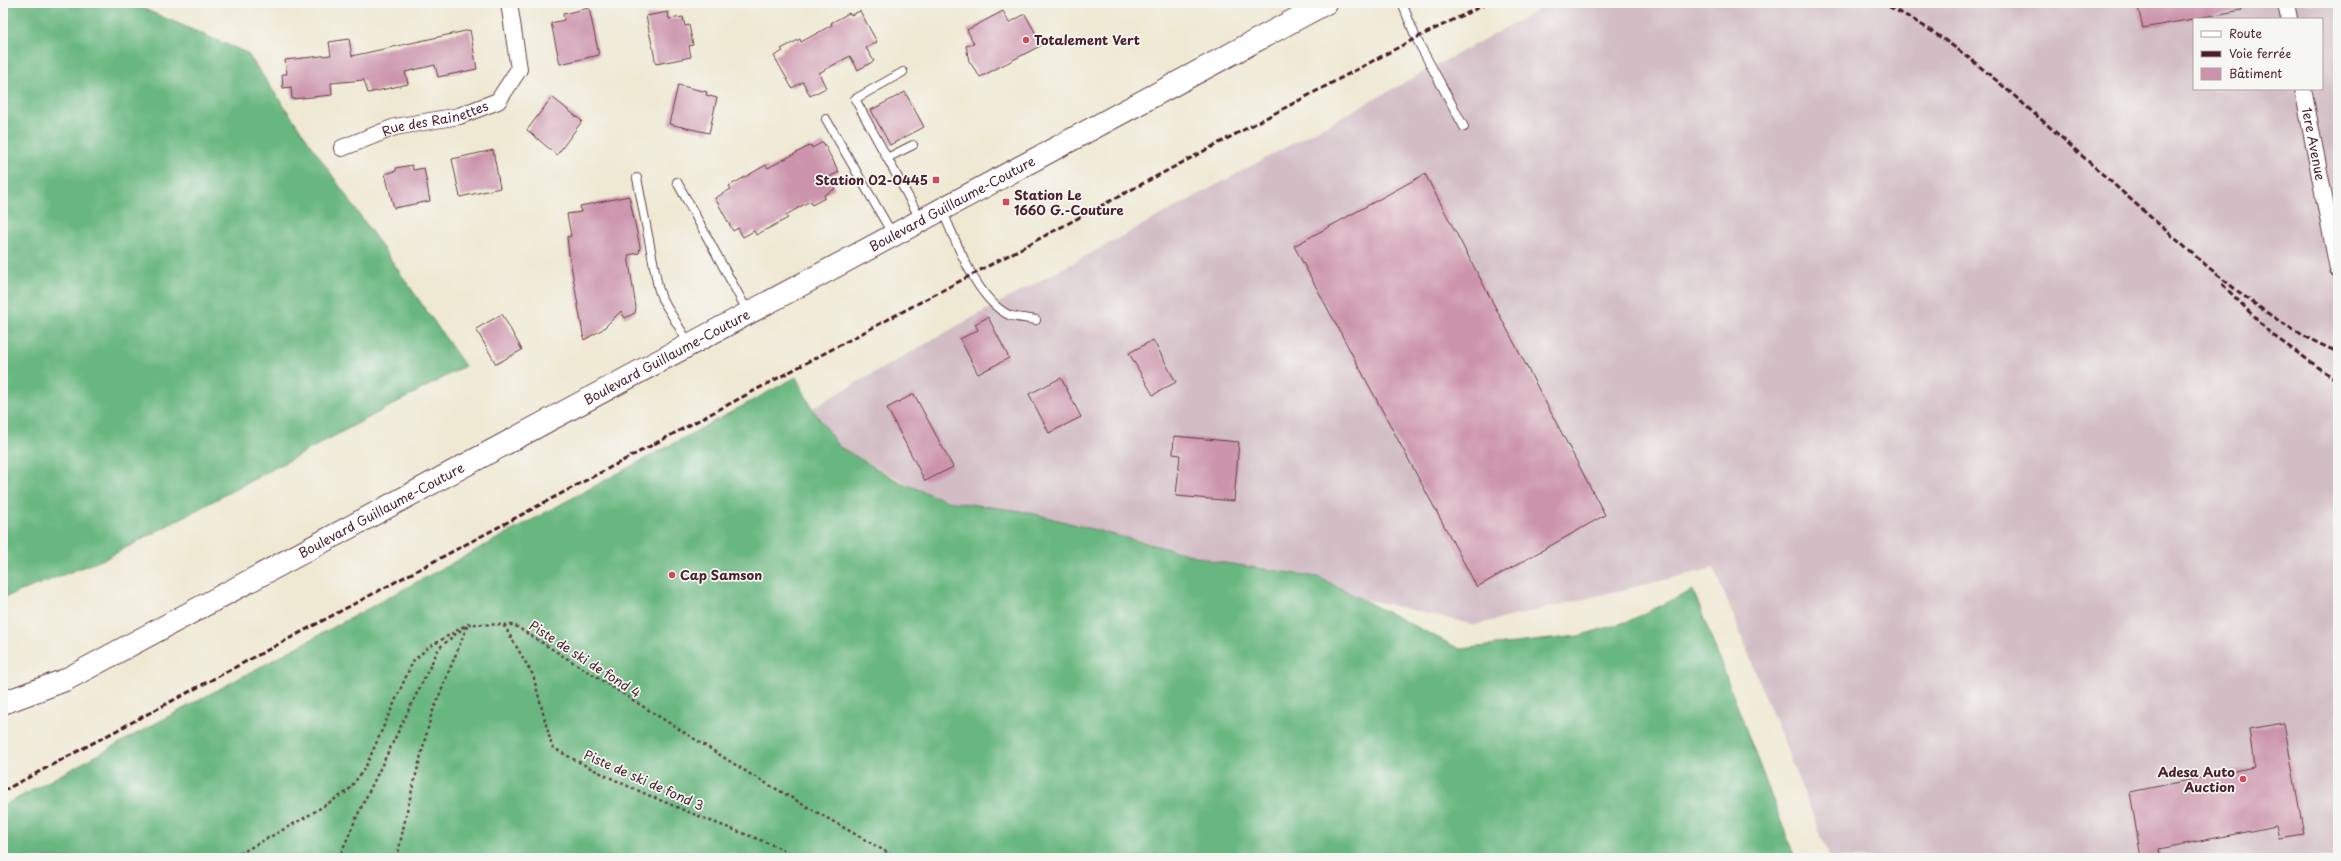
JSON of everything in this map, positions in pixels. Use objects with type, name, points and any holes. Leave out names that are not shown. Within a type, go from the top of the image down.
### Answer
[{"type":"main road","name":"Boulevard Guillaume-Couture","points":[[3,703],[65,680],[1326,3]]},
{"type":"street","name":"Rue des Rainettes","points":[[342,148],[395,127],[459,116],[498,101],[519,69],[509,3]]},
{"type":"street","points":[[2286,3],[2289,18]]},
{"type":"street","name":"1ere Avenue","points":[[2303,90],[2338,269]]},
{"type":"lane","points":[[1402,3],[1416,38],[1464,128]]},
{"type":"lane","points":[[903,72],[855,98],[921,220]]},
{"type":"lane","points":[[826,119],[893,236]]},
{"type":"lane","points":[[887,158],[913,145]]},
{"type":"lane","points":[[637,178],[658,287],[662,299],[690,345]]},
{"type":"lane","points":[[677,182],[749,313]]},
{"type":"lane","points":[[942,210],[972,274],[989,302],[1010,315],[1036,320]]},
{"type":"path","points":[[210,858],[241,853],[306,817],[348,791],[365,768],[413,661],[451,633],[468,624]]},
{"type":"path","points":[[339,858],[357,816],[439,648],[468,624]]},
{"type":"path","points":[[397,858],[408,806],[431,716],[468,624]]},
{"type":"path","name":"Piste de ski de fond 3","points":[[468,624],[505,627],[533,675],[552,747],[587,768],[721,825],[778,846],[799,858]]},
{"type":"path","name":"Piste de ski de fond 4","points":[[468,624],[514,626],[750,774],[897,858]]},
{"type":"shaded area","points":[[1551,3],[2338,3],[2338,858],[1830,858],[1714,568],[1475,625],[947,501],[917,489],[838,446],[812,408],[966,321]]},
{"type":"green space","points":[[3,3],[130,3],[247,53],[465,366],[107,558],[3,598]]},
{"type":"green space","points":[[796,377],[812,408],[838,446],[900,482],[947,501],[1027,512],[1218,562],[1318,577],[1460,649],[1578,636],[1629,621],[1693,590],[1795,858],[3,858],[3,806]]},
{"type":"building","points":[[2137,3],[2241,3],[2242,10],[2143,28]]},
{"type":"building","points":[[589,8],[599,55],[560,64],[551,23],[564,20],[563,14]]},
{"type":"building","points":[[860,11],[877,42],[866,48],[874,61],[858,70],[850,56],[819,73],[826,88],[810,96],[803,82],[792,88],[774,56],[783,51],[781,49],[800,39],[801,42],[832,25],[831,23],[849,13],[851,15]]},
{"type":"building","points":[[1003,11],[1009,23],[1025,14],[1042,45],[980,77],[969,61],[966,46],[974,44],[967,30]]},
{"type":"building","points":[[668,12],[669,19],[683,17],[685,26],[689,25],[693,45],[689,46],[691,57],[656,64],[646,16]]},
{"type":"building","points":[[470,30],[477,69],[438,77],[435,65],[405,72],[408,84],[368,93],[364,80],[331,83],[332,95],[292,99],[291,87],[283,88],[282,74],[287,74],[285,60],[331,55],[329,42],[349,39],[352,56]]},
{"type":"building","points":[[678,85],[707,92],[706,95],[717,98],[709,133],[669,124]]},
{"type":"building","points":[[905,92],[924,127],[890,145],[871,110]]},
{"type":"building","points":[[552,97],[582,121],[557,155],[527,130]]},
{"type":"building","points":[[823,142],[839,172],[829,177],[835,189],[824,195],[825,198],[812,205],[810,201],[786,215],[788,218],[756,235],[754,231],[743,237],[738,228],[733,231],[715,198],[731,189],[729,186],[766,165],[768,168],[811,145],[812,148]]},
{"type":"building","points":[[493,150],[500,188],[460,197],[452,159]]},
{"type":"building","points":[[412,165],[413,170],[424,168],[430,201],[394,208],[385,174],[396,171],[396,168]]},
{"type":"building","points":[[1425,174],[1605,515],[1477,587],[1294,246]]},
{"type":"building","points":[[629,196],[640,247],[639,253],[628,255],[636,308],[635,313],[625,318],[621,311],[603,329],[584,340],[569,254],[567,237],[571,236],[567,214],[581,212],[580,206]]},
{"type":"building","points":[[502,314],[522,350],[496,364],[476,329]]},
{"type":"building","points":[[988,317],[1009,358],[978,374],[960,339],[978,330],[975,324]]},
{"type":"building","points":[[1153,340],[1176,382],[1153,395],[1129,353]]},
{"type":"building","points":[[1061,378],[1081,417],[1049,433],[1029,394]]},
{"type":"building","points":[[914,394],[953,467],[925,481],[887,408]]},
{"type":"building","points":[[1174,436],[1239,442],[1234,501],[1176,496],[1180,455],[1173,454]]},
{"type":"building","name":"Adesa Auto Auction","points":[[2284,723],[2304,835],[2279,839],[2276,826],[2159,849],[2161,858],[2141,858],[2130,792],[2254,767],[2249,729]]},
{"type":"railway","points":[[3,791],[1416,38],[1488,3]]},
{"type":"railway","points":[[1881,3],[1926,27],[1947,41],[1987,72],[2174,238],[2244,296],[2299,333],[2338,352]]},
{"type":"railway","points":[[2222,284],[2271,334],[2338,381]]},
{"type":"place","name":"Totalement Vert","points":[[1026,40]]},
{"type":"place","name":"Station 02-0445","points":[[936,180]]},
{"type":"place","name":"Station Le 1660 G.-Couture","points":[[1006,202]]},
{"type":"place","name":"Cap Samson","points":[[672,575]]},
{"type":"place","name":"Adesa Auto Auction","points":[[2243,779]]}]
